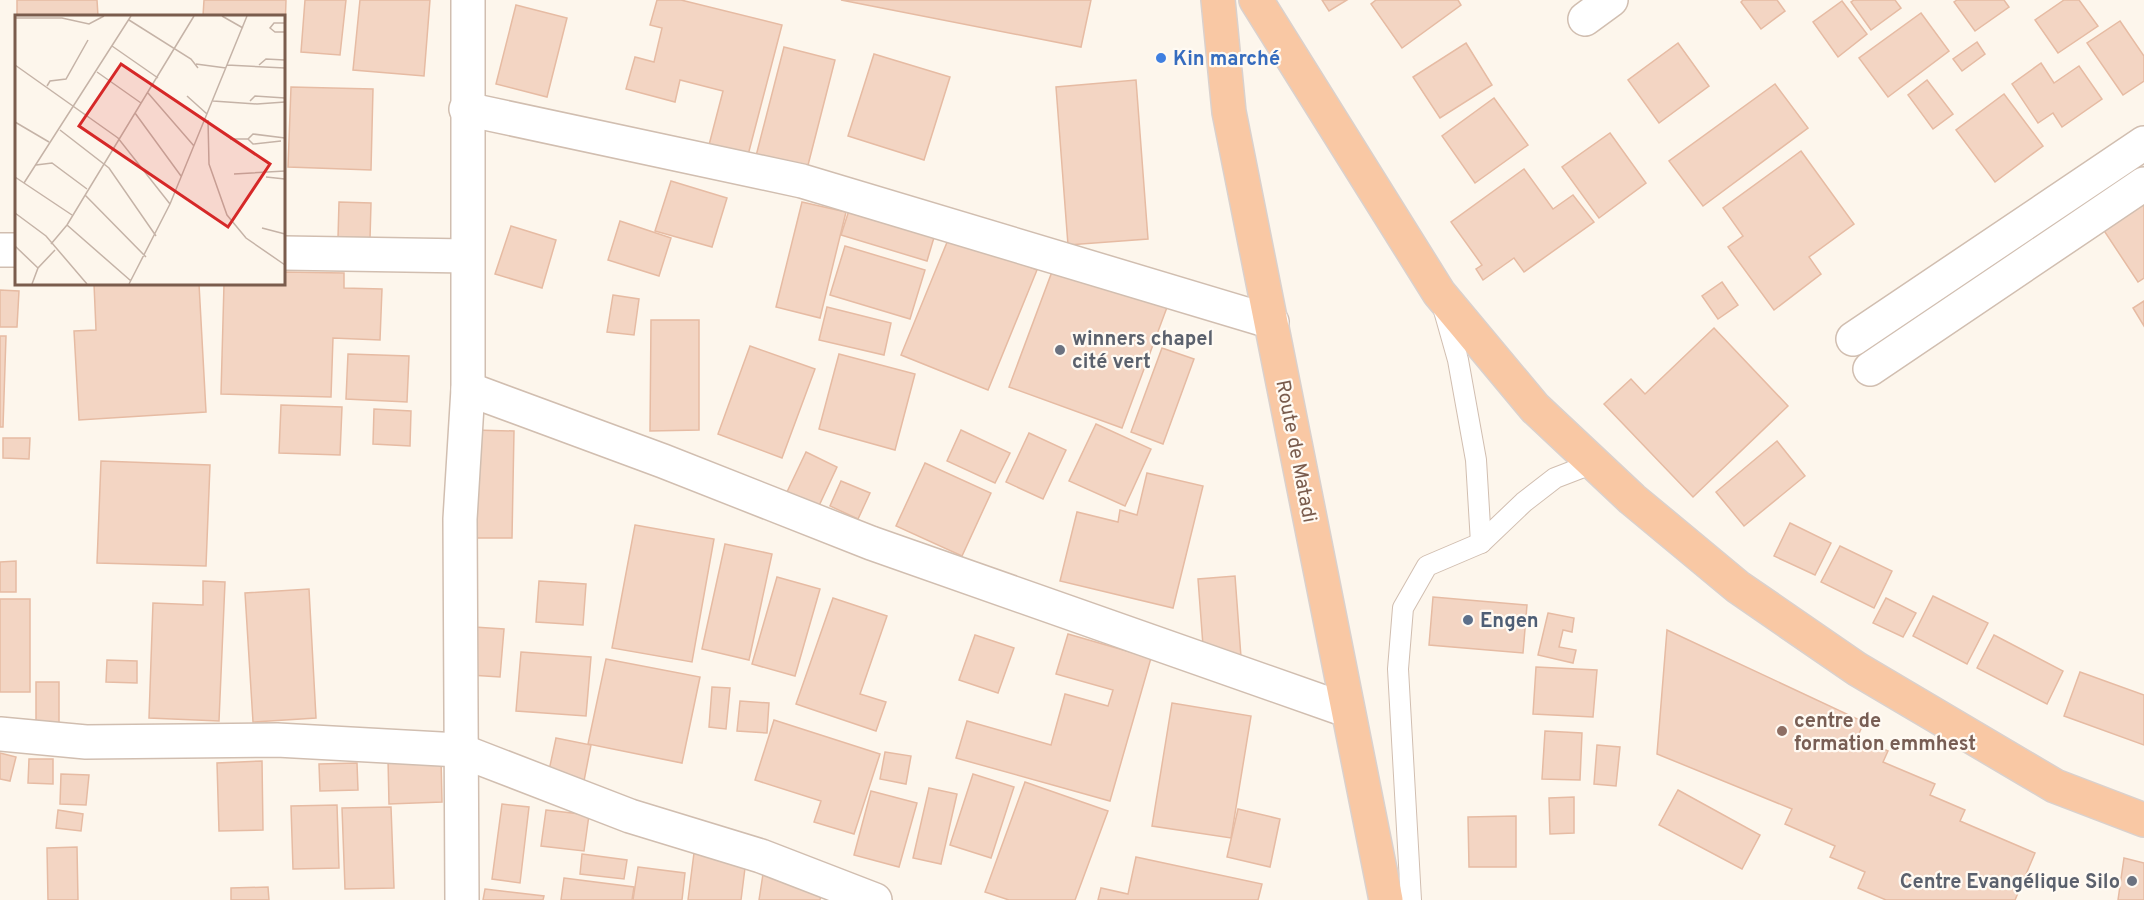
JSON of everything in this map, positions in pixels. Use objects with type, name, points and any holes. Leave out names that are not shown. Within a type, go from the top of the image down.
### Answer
[{"type":"highway","name":"Route de Matadi","points":[[1218,0],[1229,112],[1272,322],[1346,710],[1386,900]]},
{"type":"highway","points":[[1256,0],[1439,293],[1535,408],[1632,499],[1738,587],[1857,669],[2055,786],[2144,820]]},
{"type":"street","points":[[462,900],[459,750],[460,519],[468,388],[466,109],[468,0]]},
{"type":"street","points":[[466,109],[802,182],[1272,322]]},
{"type":"street","points":[[1854,339],[2144,143]]},
{"type":"street","points":[[1870,369],[2144,184]]},
{"type":"street","points":[[0,249],[15,250]]},
{"type":"street","points":[[285,253],[467,256]]},
{"type":"street","points":[[468,388],[663,461],[871,543],[1346,710]]},
{"type":"street","points":[[0,734],[86,742],[277,740],[459,750],[630,816],[761,856],[875,900]]},
{"type":"lane","points":[[1439,293],[1458,360],[1476,460],[1481,543]]},
{"type":"lane","points":[[1411,900],[1398,669],[1403,608],[1426,566],[1481,543],[1555,478],[1594,463]]},
{"type":"building","points":[[17,0],[97,0],[98,15],[17,15]]},
{"type":"building","points":[[204,0],[286,0],[285,32],[285,15],[203,15]]},
{"type":"building","points":[[305,0],[346,0],[340,55],[301,52]]},
{"type":"building","points":[[360,0],[430,0],[424,76],[353,70]]},
{"type":"building","points":[[657,0],[681,0],[782,25],[748,155],[709,145],[723,91],[680,80],[675,102],[626,89],[635,57],[654,62],[662,28],[650,25]]},
{"type":"building","points":[[841,0],[1091,0],[1081,47]]},
{"type":"building","points":[[1322,0],[1347,0],[1329,11]]},
{"type":"building","points":[[1376,0],[1458,0],[1461,5],[1402,48],[1371,4]]},
{"type":"building","points":[[1743,0],[1777,0],[1785,11],[1761,29],[1741,2]]},
{"type":"building","points":[[1854,0],[1895,0],[1901,8],[1871,30],[1851,2]]},
{"type":"building","points":[[1957,0],[2004,0],[2009,7],[1975,31],[1954,2]]},
{"type":"building","points":[[2064,0],[2079,0],[2098,26],[2058,53],[2035,20]]},
{"type":"building","points":[[1842,1],[1867,34],[1838,57],[1813,22]]},
{"type":"building","points":[[516,5],[567,18],[547,97],[496,84]]},
{"type":"building","points":[[1921,13],[1949,51],[1888,97],[1859,58]]},
{"type":"building","points":[[2120,21],[2144,56],[2144,81],[2123,95],[2087,43]]},
{"type":"building","points":[[1977,42],[1985,54],[1962,71],[1953,59]]},
{"type":"building","points":[[1466,43],[1492,85],[1440,118],[1413,77]]},
{"type":"building","points":[[1678,43],[1709,86],[1659,123],[1628,80]]},
{"type":"building","points":[[784,47],[835,60],[807,169],[756,156]]},
{"type":"building","points":[[874,54],[950,77],[924,160],[848,136]]},
{"type":"building","points":[[2041,63],[2054,83],[2079,66],[2102,99],[2062,127],[2053,113],[2038,123],[2012,84]]},
{"type":"building","points":[[1136,80],[1148,239],[1068,245],[1056,87]]},
{"type":"building","points":[[1927,80],[1953,114],[1933,129],[1908,95]]},
{"type":"building","points":[[1775,84],[1808,128],[1703,206],[1669,161]]},
{"type":"building","points":[[291,87],[373,89],[371,170],[288,167]]},
{"type":"building","points":[[2004,94],[2043,146],[1995,182],[1956,130]]},
{"type":"building","points":[[1494,98],[1528,145],[1475,183],[1442,136]]},
{"type":"building","points":[[1610,133],[1646,183],[1599,218],[1562,167]]},
{"type":"building","points":[[1801,151],[1854,224],[1809,257],[1821,274],[1774,310],[1728,247],[1743,236],[1723,208]]},
{"type":"building","points":[[1524,169],[1553,209],[1573,195],[1594,222],[1524,272],[1514,258],[1483,280],[1476,269],[1482,265],[1451,222]]},
{"type":"building","points":[[671,181],[727,198],[712,247],[655,231]]},
{"type":"building","points":[[2144,189],[2144,278],[2138,282],[2097,220]]},
{"type":"building","points":[[853,198],[938,224],[927,261],[841,235]]},
{"type":"building","points":[[339,202],[371,203],[370,239],[338,238]]},
{"type":"building","points":[[802,202],[846,212],[820,318],[776,307]]},
{"type":"building","points":[[620,221],[671,238],[659,276],[608,260]]},
{"type":"building","points":[[511,226],[556,240],[542,288],[495,274]]},
{"type":"building","points":[[950,235],[1037,270],[988,390],[901,355]]},
{"type":"building","points":[[845,246],[925,270],[910,319],[830,295]]},
{"type":"building","points":[[1056,261],[1169,302],[1122,428],[1009,387]]},
{"type":"building","points":[[285,272],[344,273],[344,288],[382,289],[380,340],[333,338],[331,397],[221,394],[224,285],[285,285]]},
{"type":"building","points":[[1722,282],[1738,305],[1718,319],[1702,296]]},
{"type":"building","points":[[94,285],[199,285],[206,412],[79,420],[74,331],[96,330]]},
{"type":"building","points":[[0,290],[19,291],[17,327],[0,327]]},
{"type":"building","points":[[613,295],[639,299],[634,335],[607,332]]},
{"type":"building","points":[[2144,301],[2144,326],[2133,308]]},
{"type":"building","points":[[827,307],[891,323],[884,355],[819,340]]},
{"type":"building","points":[[651,320],[699,320],[699,430],[650,431]]},
{"type":"building","points":[[1714,328],[1788,406],[1693,497],[1604,404],[1631,379],[1645,394]]},
{"type":"building","points":[[0,336],[6,336],[3,427],[0,427]]},
{"type":"building","points":[[750,346],[815,369],[782,458],[718,434]]},
{"type":"building","points":[[1162,348],[1194,359],[1163,444],[1131,432]]},
{"type":"building","points":[[348,354],[409,356],[407,402],[346,399]]},
{"type":"building","points":[[839,354],[915,374],[895,450],[819,429]]},
{"type":"building","points":[[281,405],[342,407],[340,455],[279,453]]},
{"type":"building","points":[[374,409],[411,411],[410,446],[373,444]]},
{"type":"building","points":[[1096,424],[1151,449],[1125,506],[1069,481]]},
{"type":"building","points":[[474,430],[514,431],[512,538],[472,538]]},
{"type":"building","points":[[961,430],[1010,453],[995,483],[947,461]]},
{"type":"building","points":[[1029,433],[1066,450],[1043,499],[1006,482]]},
{"type":"building","points":[[3,438],[30,438],[29,459],[3,458]]},
{"type":"building","points":[[1777,441],[1805,476],[1744,526],[1716,492]]},
{"type":"building","points":[[806,452],[837,467],[817,510],[785,496]]},
{"type":"building","points":[[101,461],[210,465],[206,566],[97,563]]},
{"type":"building","points":[[925,463],[991,493],[962,556],[896,526]]},
{"type":"building","points":[[1147,473],[1203,486],[1173,608],[1060,581],[1077,512],[1118,522],[1120,510],[1137,515]]},
{"type":"building","points":[[841,481],[870,493],[858,519],[830,506]]},
{"type":"building","points":[[1790,523],[1831,543],[1815,575],[1774,556]]},
{"type":"building","points":[[635,525],[714,539],[692,662],[612,648]]},
{"type":"building","points":[[725,544],[772,554],[749,660],[702,649]]},
{"type":"building","points":[[1840,546],[1892,571],[1874,608],[1821,582]]},
{"type":"building","points":[[16,561],[16,592],[0,592],[0,562]]},
{"type":"building","points":[[1235,576],[1241,657],[1204,659],[1198,579]]},
{"type":"building","points":[[777,577],[820,589],[795,676],[752,664]]},
{"type":"building","points":[[203,581],[225,582],[219,721],[149,718],[153,603],[203,605]]},
{"type":"building","points":[[539,581],[586,584],[583,625],[536,622]]},
{"type":"building","points":[[309,589],[316,718],[253,722],[245,593]]},
{"type":"building","points":[[1933,596],[1988,623],[1967,664],[1913,636]]},
{"type":"building","points":[[1433,597],[1527,605],[1523,653],[1429,645]]},
{"type":"building","points":[[833,598],[887,616],[860,694],[886,702],[876,731],[796,704]]},
{"type":"building","points":[[1886,598],[1916,613],[1903,637],[1873,623]]},
{"type":"building","points":[[0,599],[30,599],[30,692],[0,692]]},
{"type":"building","points":[[1548,613],[1574,618],[1572,632],[1563,630],[1559,647],[1576,650],[1573,663],[1538,655]]},
{"type":"building","points":[[474,627],[504,629],[500,677],[470,675]]},
{"type":"building","points":[[1667,630],[1864,722],[1857,738],[1888,751],[1883,762],[1935,784],[1930,795],[1965,810],[1960,821],[2035,853],[2015,900],[1886,900],[1858,888],[1865,872],[1830,857],[1835,846],[1785,824],[1792,809],[1657,754]]},
{"type":"building","points":[[1068,634],[1151,658],[1110,801],[956,758],[967,721],[1051,745],[1065,694],[1108,706],[1113,690],[1056,674]]},
{"type":"building","points":[[975,635],[1014,648],[998,693],[959,680]]},
{"type":"building","points":[[1994,635],[2063,671],[2047,704],[1977,668]]},
{"type":"building","points":[[521,652],[591,657],[586,716],[516,711]]},
{"type":"building","points":[[606,659],[700,677],[682,763],[588,744]]},
{"type":"building","points":[[107,660],[137,661],[137,683],[106,682]]},
{"type":"building","points":[[1536,667],[1597,670],[1593,717],[1533,714]]},
{"type":"building","points":[[2080,672],[2144,695],[2144,745],[2064,716]]},
{"type":"building","points":[[36,682],[59,682],[59,726],[36,726]]},
{"type":"building","points":[[712,687],[730,688],[726,729],[709,727]]},
{"type":"building","points":[[740,701],[769,703],[767,733],[737,731]]},
{"type":"building","points":[[1172,703],[1251,716],[1231,838],[1152,826]]},
{"type":"building","points":[[774,720],[880,754],[854,834],[814,822],[821,801],[755,780]]},
{"type":"building","points":[[1545,731],[1582,733],[1580,780],[1542,779]]},
{"type":"building","points":[[556,738],[591,745],[584,781],[548,775]]},
{"type":"building","points":[[1597,745],[1620,747],[1616,786],[1594,784]]},
{"type":"building","points":[[885,752],[911,756],[906,784],[880,779]]},
{"type":"building","points":[[0,753],[16,757],[10,781],[0,779]]},
{"type":"building","points":[[441,758],[442,802],[389,804],[388,759]]},
{"type":"building","points":[[29,759],[53,759],[53,784],[28,783]]},
{"type":"building","points":[[262,761],[263,830],[219,831],[217,763]]},
{"type":"building","points":[[357,763],[358,790],[320,791],[319,764]]},
{"type":"building","points":[[61,774],[89,775],[86,805],[60,804]]},
{"type":"building","points":[[973,774],[1014,787],[991,858],[950,845]]},
{"type":"building","points":[[1025,782],[1108,811],[1075,900],[1009,900],[985,892]]},
{"type":"building","points":[[929,788],[957,794],[941,864],[913,858]]},
{"type":"building","points":[[1678,790],[1760,835],[1742,869],[1659,825]]},
{"type":"building","points":[[871,791],[917,803],[899,867],[854,855]]},
{"type":"building","points":[[1574,797],[1574,833],[1550,834],[1549,798]]},
{"type":"building","points":[[502,804],[529,807],[520,883],[492,879]]},
{"type":"building","points":[[337,805],[339,868],[293,869],[291,806]]},
{"type":"building","points":[[391,807],[394,888],[345,889],[342,808]]},
{"type":"building","points":[[1238,809],[1280,819],[1270,867],[1227,857]]},
{"type":"building","points":[[58,810],[83,814],[81,831],[56,828]]},
{"type":"building","points":[[546,810],[589,815],[584,851],[541,846]]},
{"type":"building","points":[[1516,816],[1516,867],[1469,867],[1468,817]]},
{"type":"building","points":[[77,847],[78,900],[48,900],[47,848]]},
{"type":"building","points":[[694,853],[746,860],[741,900],[688,900]]},
{"type":"building","points":[[582,854],[627,860],[624,879],[580,874]]},
{"type":"building","points":[[1136,857],[1262,884],[1258,900],[1098,900],[1101,888],[1128,894]]},
{"type":"building","name":"Centre Evangélique Silo","points":[[2124,858],[2144,863],[2144,900],[2118,900]]},
{"type":"building","points":[[638,867],[685,873],[682,900],[633,900]]},
{"type":"building","points":[[763,874],[823,882],[820,900],[759,900]]},
{"type":"building","points":[[564,878],[634,887],[632,900],[561,900]]},
{"type":"building","points":[[268,887],[269,900],[231,900],[231,888]]},
{"type":"building","points":[[485,889],[544,896],[543,900],[483,900]]},
{"type":"place","name":"Kin marché","points":[[1161,58]]},
{"type":"place","name":"winners chapel cité vert","points":[[1060,350]]},
{"type":"place","name":"Engen","points":[[1468,620]]},
{"type":"place","name":"centre de formation emmhest","points":[[1782,731]]},
{"type":"place","name":"Centre Evangélique Silo","points":[[2132,881]]}]
